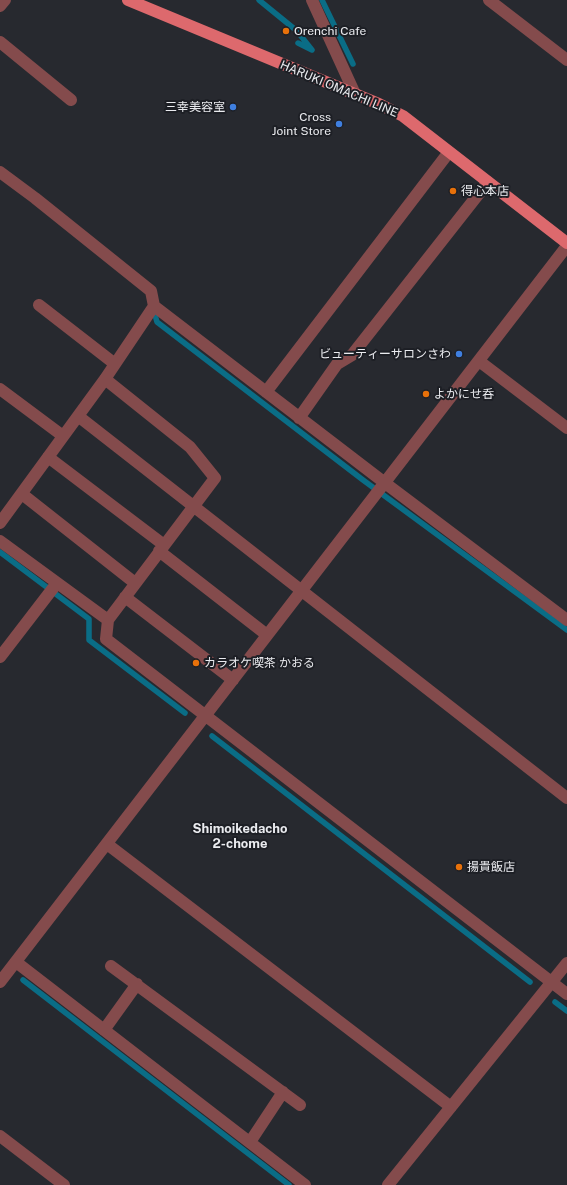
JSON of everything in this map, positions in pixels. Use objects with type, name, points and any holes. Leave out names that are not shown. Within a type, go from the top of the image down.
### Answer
[{"type":"main road","name":"HARUKI OMACHI LINE","points":[[128,0],[355,94],[403,116],[567,243]]},
{"type":"street","points":[[0,6],[5,0]]},
{"type":"street","points":[[312,0],[355,94]]},
{"type":"street","points":[[489,0],[567,60]]},
{"type":"street","points":[[0,42],[71,100]]},
{"type":"street","points":[[266,392],[449,152]]},
{"type":"street","points":[[0,172],[152,291],[154,306],[105,379],[0,523]]},
{"type":"street","points":[[299,418],[337,364],[352,355],[488,182]]},
{"type":"street","points":[[0,982],[567,246]]},
{"type":"street","points":[[39,305],[115,364]]},
{"type":"street","points":[[154,306],[299,418],[567,620]]},
{"type":"street","points":[[479,361],[567,428]]},
{"type":"street","points":[[105,379],[190,446],[214,478],[108,620],[106,638],[205,716],[567,994]]},
{"type":"street","points":[[0,389],[63,436]]},
{"type":"street","points":[[78,416],[567,798]]},
{"type":"street","points":[[48,457],[162,548],[267,635]]},
{"type":"street","points":[[22,494],[135,583]]},
{"type":"street","points":[[0,541],[108,620]]},
{"type":"street","points":[[0,658],[57,583]]},
{"type":"street","points":[[125,597],[233,680]]},
{"type":"street","points":[[107,844],[451,1107]]},
{"type":"street","points":[[16,962],[306,1185]]},
{"type":"street","points":[[388,1185],[567,963]]},
{"type":"street","points":[[111,966],[300,1105]]},
{"type":"street","points":[[104,1030],[137,984]]},
{"type":"street","points":[[250,1142],[283,1092]]},
{"type":"street","points":[[0,1136],[64,1185]]},
{"type":"waterway","points":[[259,0],[297,31],[312,50],[298,43]]},
{"type":"waterway","points":[[322,0],[353,64]]},
{"type":"waterway","points":[[153,308],[157,322],[363,480],[567,630]]},
{"type":"waterway","points":[[0,552],[89,619],[89,640],[185,713]]},
{"type":"waterway","points":[[212,736],[530,982]]},
{"type":"waterway","points":[[23,980],[289,1185]]},
{"type":"waterway","points":[[555,1002],[567,1011]]},
{"type":"place","name":"Orenchi Cafe","points":[[286,31]]},
{"type":"place","name":"三幸美容室","points":[[233,107]]},
{"type":"place","name":"Cross Joint Store","points":[[339,124]]},
{"type":"place","name":"得心本店","points":[[453,191]]},
{"type":"place","name":"ビューティーサロンさわ","points":[[459,354]]},
{"type":"place","name":"よかにせ呑","points":[[426,394]]},
{"type":"place","name":"カラオケ喫茶 かおる","points":[[196,663]]},
{"type":"place","name":"揚貴飯店","points":[[459,867]]},
{"type":"district","name":"Shimoikedacho 2-chome","points":[[240,836]]}]
